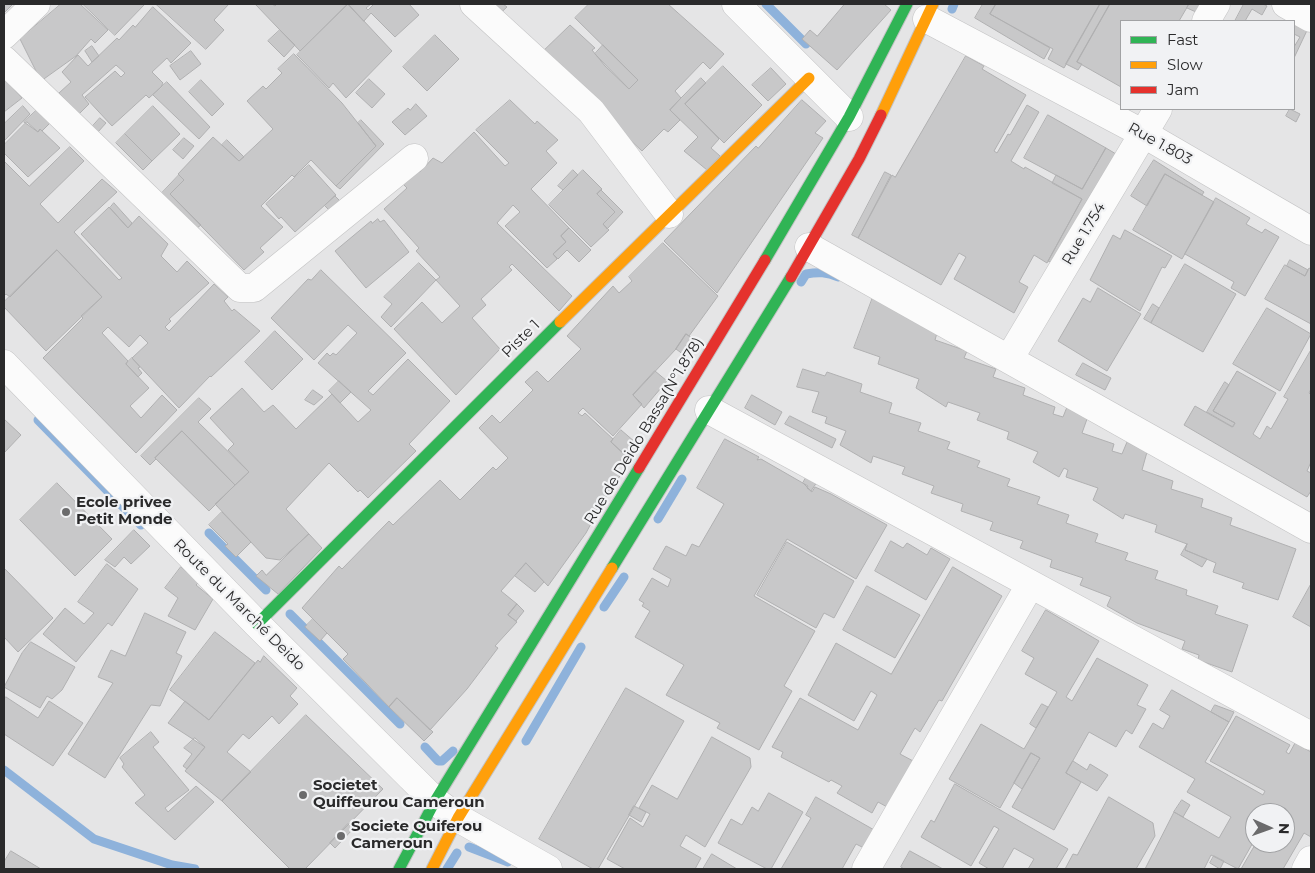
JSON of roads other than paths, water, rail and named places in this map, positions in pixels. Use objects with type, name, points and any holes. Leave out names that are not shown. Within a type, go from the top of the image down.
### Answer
[{"type":"main road","name":"Rue de Deido Bassa(N°1.878)","points":[[399,869],[434,801],[706,359],[848,117],[923,9]]},
{"type":"main road","points":[[432,869],[458,818],[809,247],[859,159],[923,9]]},
{"type":"main road","name":"Piste 1","points":[[257,624],[669,214],[810,78]]},
{"type":"street","points":[[4,35],[36,4]]},
{"type":"street","points":[[474,4],[591,111],[669,214]]},
{"type":"street","points":[[736,4],[848,117]]},
{"type":"street","points":[[1207,20],[1216,4]]},
{"type":"street","points":[[1286,4],[1311,18]]},
{"type":"street","name":"Rue 1.803","points":[[923,9],[1311,231]]},
{"type":"street","points":[[4,60],[240,288],[254,288],[414,158]]},
{"type":"street","name":"Rue 1.754","points":[[1009,359],[1157,110]]},
{"type":"street","points":[[809,247],[1311,528]]},
{"type":"street","name":"Route du Marché Deido","points":[[4,364],[257,624],[434,801],[458,818],[548,869]]},
{"type":"street","points":[[709,410],[1311,736]]},
{"type":"street","points":[[866,869],[1030,585]]},
{"type":"street","points":[[1306,869],[1311,860]]},
{"type":"waterway","points":[[766,4],[806,44]]},
{"type":"waterway","points":[[952,9],[954,4]]},
{"type":"waterway","points":[[801,282],[806,274],[810,273],[826,273],[838,277]]},
{"type":"waterway","points":[[38,420],[141,525]]},
{"type":"waterway","points":[[658,519],[682,479]]},
{"type":"waterway","points":[[209,533],[266,590]]},
{"type":"waterway","points":[[604,607],[624,577]]},
{"type":"waterway","points":[[290,614],[400,724]]},
{"type":"waterway","points":[[526,741],[581,647]]},
{"type":"waterway","points":[[425,747],[438,761],[442,761],[453,751]]},
{"type":"waterway","points":[[4,770],[94,839],[172,865],[195,869]]},
{"type":"waterway","points":[[469,847],[508,862]]},
{"type":"waterway","points":[[447,869],[457,853]]},
{"type":"place","name":"Ecole privee Petit Monde","points":[[66,512]]},
{"type":"place","name":"Societet Quiffeurou Cameroun","points":[[303,795]]},
{"type":"place","name":"Societe Quiferou Cameroun","points":[[341,836]]}]
